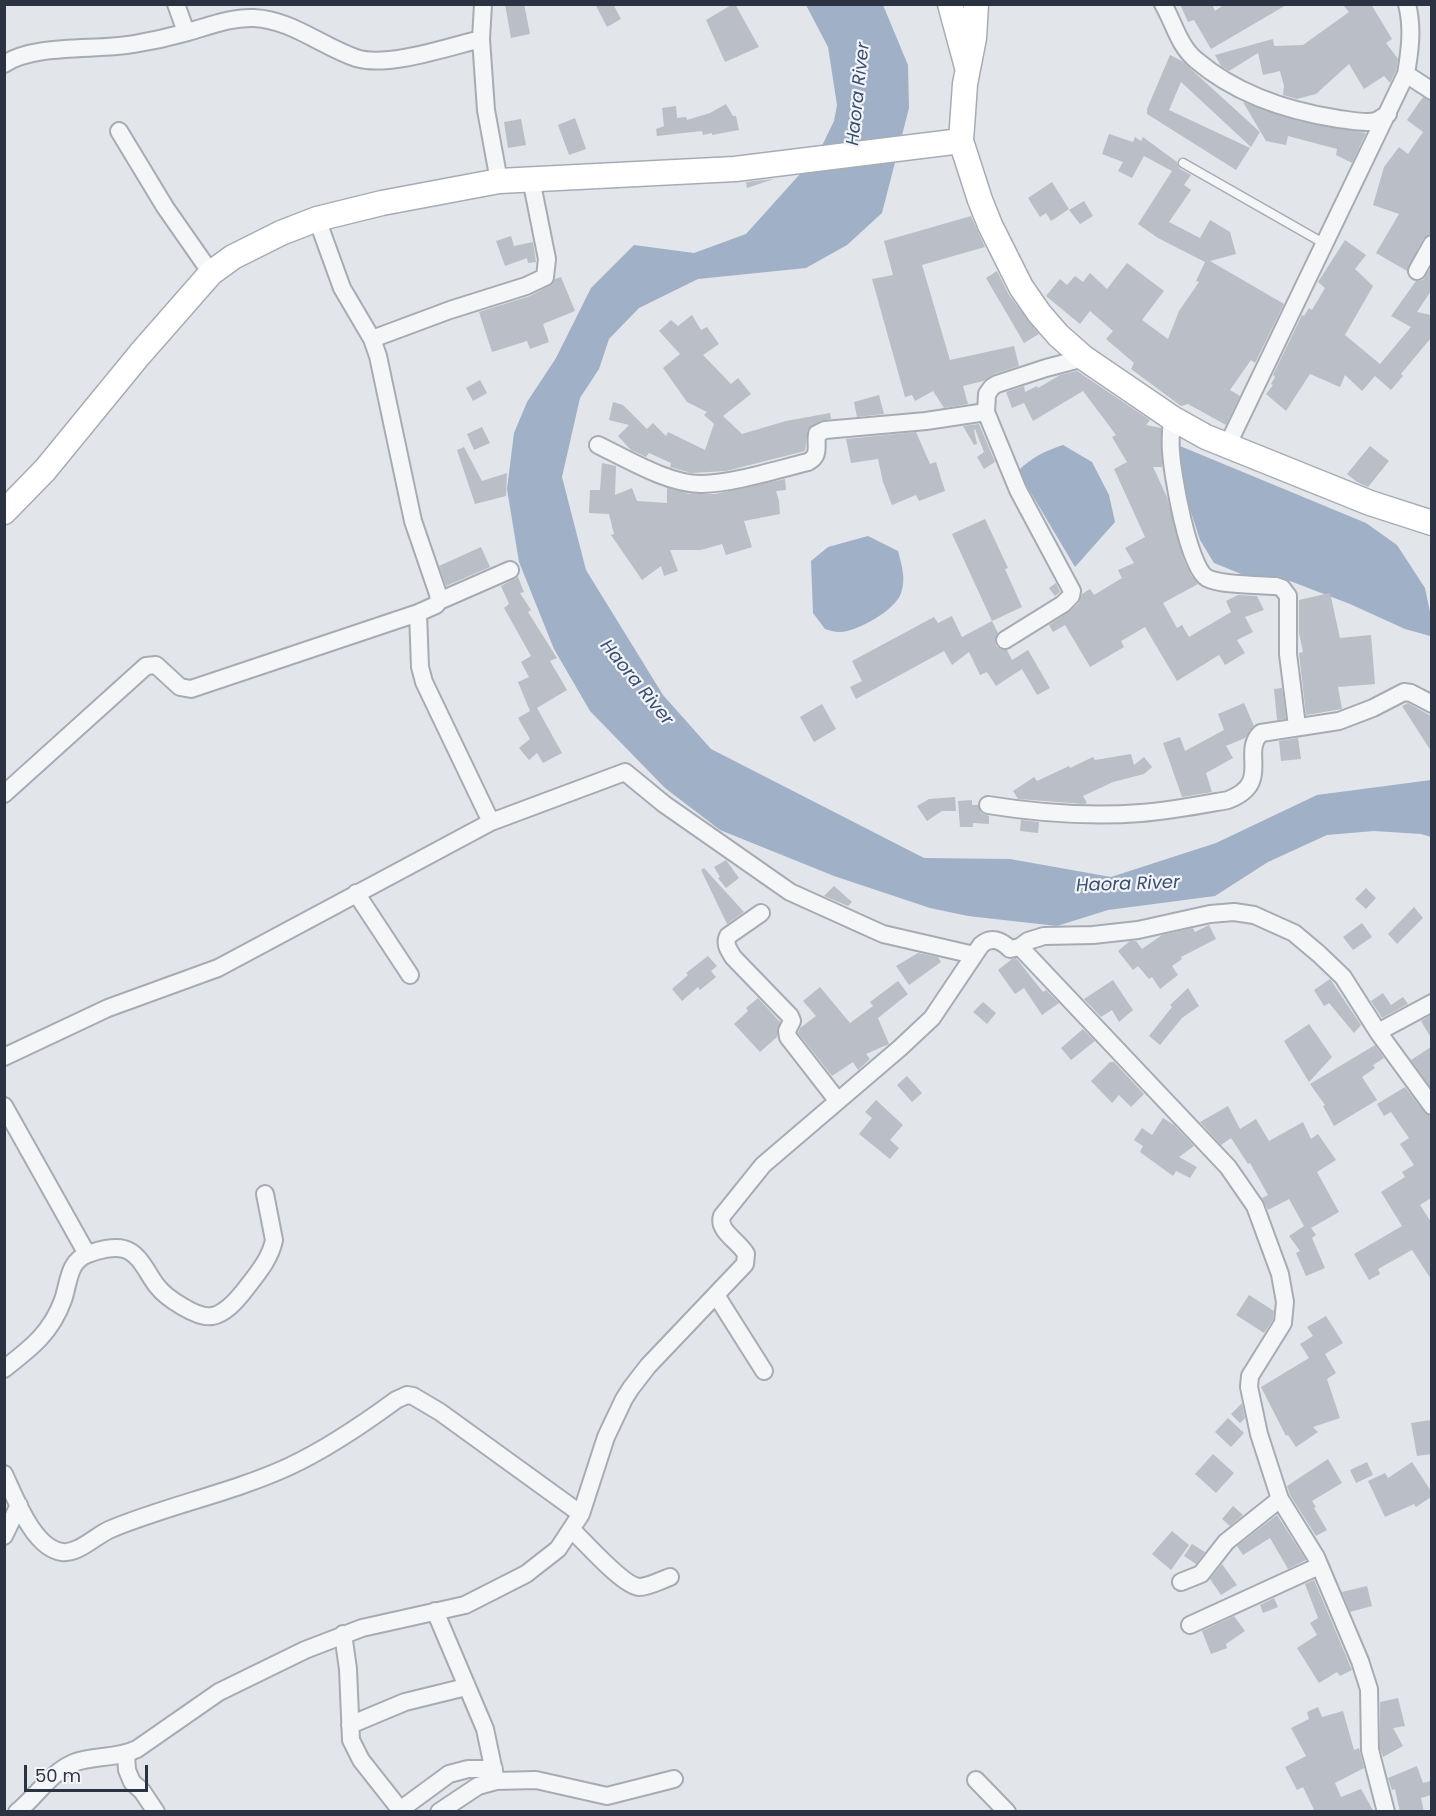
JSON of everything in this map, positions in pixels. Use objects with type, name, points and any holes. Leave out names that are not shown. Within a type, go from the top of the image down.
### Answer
[{"type":"street","points":[[176,4],[186,32]]},
{"type":"street","points":[[483,4],[481,39],[486,110],[500,182]]},
{"type":"street","points":[[950,4],[968,72]]},
{"type":"street","points":[[976,4],[975,29],[965,84],[961,141],[980,200],[1003,252],[1039,314],[1084,358],[1172,418],[1206,437],[1370,503],[1431,523]]},
{"type":"street","points":[[1164,4],[1183,46],[1195,59],[1231,86],[1290,110],[1323,116],[1359,122],[1376,121],[1388,114]]},
{"type":"street","points":[[1228,444],[1406,74],[1412,43],[1411,18],[1407,4]]},
{"type":"street","points":[[4,64],[23,56],[64,49],[134,44],[222,21],[253,18],[272,20],[290,26],[358,58],[374,60],[401,58],[481,39]]},
{"type":"street","points":[[1406,74],[1431,91]]},
{"type":"street","points":[[119,131],[165,207],[211,273]]},
{"type":"street","points":[[4,512],[45,470],[140,354],[211,273],[233,257],[317,219],[382,203],[531,178],[735,169],[961,141]]},
{"type":"street","points":[[372,339],[450,310],[526,286],[545,277],[547,259],[531,178]]},
{"type":"street","points":[[317,219],[342,288],[372,339],[385,385],[413,521],[439,601]]},
{"type":"street","points":[[1417,271],[1431,244]]},
{"type":"street","points":[[1005,640],[1063,604],[1071,596],[1072,591],[1018,490],[986,412],[987,394],[997,384],[1084,358]]},
{"type":"street","points":[[598,445],[663,475],[702,485],[749,477],[808,462],[814,459],[817,452],[816,436],[825,430],[926,421],[986,412]]},
{"type":"street","points":[[1172,418],[1170,449],[1172,470],[1189,543],[1202,574],[1217,581],[1276,586],[1282,588],[1288,596],[1288,654],[1297,726]]},
{"type":"street","points":[[4,794],[146,666],[156,665],[180,687],[191,689],[418,613],[439,601],[510,570]]},
{"type":"street","points":[[418,613],[420,667],[424,682],[491,822]]},
{"type":"street","points":[[988,805],[1016,810],[1083,814],[1141,813],[1228,800],[1239,795],[1251,784],[1255,742],[1258,735],[1264,732],[1355,716],[1404,692],[1411,693],[1431,704]]},
{"type":"street","points":[[4,1057],[108,1008],[218,968],[491,822],[624,772],[664,804],[790,892],[883,933],[974,955]]},
{"type":"street","points":[[356,893],[410,975]]},
{"type":"street","points":[[761,913],[728,936],[727,946],[733,957],[790,1016],[792,1021],[787,1031],[788,1037],[837,1100]]},
{"type":"street","points":[[17,1812],[47,1780],[66,1767],[90,1758],[126,1754],[137,1749],[219,1692],[305,1650],[362,1628],[465,1605],[526,1574],[558,1549],[581,1514],[606,1437],[627,1394],[648,1365],[742,1268],[746,1258],[743,1249],[722,1227],[720,1220],[722,1216],[763,1165],[932,1018],[974,955],[984,943],[992,939],[1004,943],[1010,949],[1044,936],[1093,935],[1138,930],[1222,913],[1254,915],[1294,933],[1343,977],[1378,1032],[1431,1106]]},
{"type":"street","points":[[1020,947],[1228,1167],[1255,1206],[1280,1274],[1285,1302],[1283,1323],[1250,1376],[1249,1387],[1259,1434],[1280,1499],[1316,1557],[1360,1661],[1369,1689],[1370,1750],[1386,1812]]},
{"type":"street","points":[[1378,1032],[1431,1003]]},
{"type":"street","points":[[4,1106],[87,1254]]},
{"type":"street","points":[[4,1369],[41,1340],[62,1301],[72,1268],[87,1254],[124,1249],[133,1254],[159,1289],[169,1298],[204,1317],[216,1315],[229,1307],[268,1257],[274,1240],[265,1194]]},
{"type":"street","points":[[716,1295],[764,1371]]},
{"type":"street","points":[[4,1474],[35,1533],[62,1552],[69,1552],[111,1529],[204,1499],[285,1468],[339,1440],[406,1395],[413,1396],[440,1412],[581,1514]]},
{"type":"street","points":[[1181,1582],[1202,1575],[1226,1542],[1280,1499]]},
{"type":"street","points":[[4,1536],[19,1505]]},
{"type":"street","points":[[572,1530],[621,1578],[632,1584],[639,1587],[646,1586],[670,1577]]},
{"type":"street","points":[[1190,1625],[1319,1566]]},
{"type":"street","points":[[435,1611],[485,1729],[495,1775]]},
{"type":"street","points":[[343,1634],[348,1669],[351,1740],[356,1751],[401,1811],[449,1774],[468,1769],[536,1780],[598,1796],[607,1796],[674,1779]]},
{"type":"street","points":[[350,1725],[405,1702],[466,1687]]},
{"type":"street","points":[[126,1754],[127,1770],[132,1782],[142,1791],[156,1812]]},
{"type":"street","points":[[439,1812],[495,1775]]},
{"type":"street","points":[[976,1780],[1007,1812]]},
{"type":"lane","points":[[1183,163],[1325,244]]},
{"type":"water","name":"Haora River","points":[[806,5],[883,5],[908,65],[909,108],[882,213],[847,245],[806,268],[698,279],[639,308],[609,339],[599,369],[580,398],[562,477],[586,570],[663,695],[711,749],[924,858],[1010,859],[1111,877],[1216,843],[1317,795],[1431,780],[1431,837],[1421,834],[1374,831],[1327,835],[1268,862],[1215,896],[1108,910],[1057,926],[968,916],[930,908],[834,876],[720,830],[665,788],[590,711],[554,649],[519,562],[507,489],[514,433],[527,402],[556,358],[591,288],[634,245],[694,253],[746,234],[818,154],[834,121],[837,105],[828,47]]},
{"type":"water","points":[[1063,445],[1092,462],[1109,495],[1115,522],[1075,567],[1018,471],[1039,455]]},
{"type":"water","points":[[1180,446],[1366,523],[1397,545],[1425,588],[1430,612],[1430,636],[1405,629],[1350,604],[1290,581],[1251,578],[1214,563],[1200,540],[1181,481]]},
{"type":"water","points":[[868,536],[898,551],[903,578],[898,600],[883,613],[855,629],[837,632],[825,629],[813,613],[811,561],[828,547]]},
{"type":"building","points":[[505,4],[524,4],[530,34],[511,38]]},
{"type":"building","points":[[595,4],[613,4],[621,19],[607,27]]},
{"type":"building","points":[[733,4],[759,47],[725,62],[706,20]]},
{"type":"building","points":[[1180,4],[1212,4],[1215,11],[1225,4],[1288,4],[1211,49],[1194,20],[1188,22]]},
{"type":"building","points":[[1342,4],[1371,4],[1392,39],[1386,43],[1398,59],[1396,71],[1390,83],[1384,76],[1364,89],[1349,64],[1316,94],[1297,99],[1283,95],[1284,86],[1280,71],[1263,75],[1258,53],[1229,71],[1221,66],[1215,55],[1273,39],[1274,46],[1303,45],[1349,12]]},
{"type":"building","points":[[1170,55],[1182,61],[1260,132],[1251,147],[1181,82],[1169,110],[1250,148],[1236,170],[1147,114],[1147,109]]},
{"type":"building","points":[[1423,97],[1431,101],[1431,234],[1423,239],[1407,271],[1376,253],[1399,214],[1373,205],[1384,167],[1399,147],[1408,154],[1423,132],[1407,120]]},
{"type":"building","points":[[1243,102],[1298,121],[1366,133],[1352,163],[1336,155],[1337,149],[1288,136],[1286,145],[1266,141]]},
{"type":"building","points":[[726,104],[733,116],[736,116],[739,130],[712,135],[712,133],[703,135],[702,131],[657,136],[656,129],[664,126],[662,108],[676,106],[677,118],[686,117],[687,120],[710,113]]},
{"type":"building","points":[[575,118],[586,149],[569,155],[558,125]]},
{"type":"building","points":[[521,119],[526,145],[508,148],[504,122]]},
{"type":"building","points":[[1109,134],[1133,142],[1135,137],[1141,141],[1143,137],[1177,162],[1179,168],[1191,175],[1184,185],[1191,190],[1169,222],[1200,238],[1210,220],[1230,232],[1236,254],[1210,261],[1284,304],[1255,363],[1251,360],[1230,390],[1240,396],[1226,425],[1188,404],[1181,406],[1131,369],[1134,363],[1106,339],[1113,331],[1090,311],[1080,324],[1046,296],[1060,279],[1067,285],[1075,276],[1083,282],[1090,273],[1107,289],[1127,263],[1164,291],[1142,320],[1168,339],[1179,311],[1199,282],[1196,281],[1205,262],[1158,238],[1138,224],[1172,171],[1144,156],[1132,178],[1118,171],[1123,162],[1102,154]]},
{"type":"building","points":[[774,179],[747,188],[746,182]]},
{"type":"building","points":[[1052,182],[1069,209],[1051,221],[1046,213],[1040,217],[1028,198]]},
{"type":"building","points":[[1084,201],[1093,216],[1080,224],[1069,210]]},
{"type":"building","points":[[971,216],[985,247],[922,265],[950,360],[1014,346],[1019,366],[994,374],[983,381],[963,386],[968,404],[944,408],[933,391],[915,401],[912,395],[905,397],[872,279],[893,275],[884,241]]},
{"type":"building","points":[[511,236],[514,246],[533,242],[536,262],[528,263],[527,258],[505,266],[496,241]]},
{"type":"building","points":[[1345,240],[1366,255],[1355,269],[1373,286],[1345,335],[1380,364],[1411,327],[1391,316],[1416,281],[1423,280],[1431,267],[1431,291],[1417,312],[1431,315],[1430,339],[1391,390],[1375,376],[1362,391],[1345,375],[1340,387],[1310,374],[1286,411],[1266,394],[1273,385],[1271,384],[1275,377],[1273,375],[1302,315],[1304,316],[1309,308],[1312,310],[1325,288],[1318,282]]},
{"type":"building","points":[[997,271],[1009,295],[1039,334],[1024,343],[986,278]]},
{"type":"building","points":[[561,277],[575,311],[543,324],[549,342],[530,349],[527,341],[492,352],[479,312],[530,296]]},
{"type":"building","points":[[692,315],[701,330],[707,327],[719,344],[703,355],[731,384],[738,378],[751,394],[723,416],[742,434],[786,421],[830,413],[831,419],[820,421],[808,429],[805,451],[726,471],[691,473],[670,467],[671,463],[649,453],[646,457],[631,450],[618,436],[629,425],[609,420],[613,402],[623,405],[647,429],[653,423],[666,436],[668,432],[705,450],[714,424],[704,415],[707,412],[687,402],[663,368],[680,354],[659,331],[671,320],[678,326]]},
{"type":"building","points":[[1077,371],[1150,420],[1146,425],[1161,428],[1162,467],[1153,467],[1167,497],[1184,560],[1198,584],[1163,603],[1177,628],[1182,625],[1189,637],[1231,612],[1226,601],[1238,595],[1257,596],[1264,610],[1245,617],[1253,632],[1237,640],[1245,653],[1225,665],[1219,655],[1177,681],[1145,627],[1121,641],[1124,647],[1090,667],[1065,625],[1053,632],[1049,625],[1079,603],[1082,594],[1090,589],[1094,595],[1122,578],[1118,570],[1134,563],[1125,548],[1145,537],[1114,469],[1127,462],[1112,437],[1116,435],[1083,391],[1033,421],[1024,403],[1012,408],[1006,392],[1024,386],[1025,392],[1037,386],[1038,388],[1060,375]]},
{"type":"building","points":[[480,380],[487,393],[473,401],[466,388]]},
{"type":"building","points":[[879,395],[884,414],[857,417],[854,402]]},
{"type":"building","points":[[979,424],[995,462],[984,469],[977,457],[984,452],[975,429],[977,444],[974,445],[963,426]]},
{"type":"building","points":[[482,427],[490,443],[474,450],[467,434]]},
{"type":"building","points":[[916,432],[930,464],[936,462],[945,491],[919,501],[916,495],[892,505],[883,482],[878,459],[851,463],[846,439]]},
{"type":"building","points":[[1370,446],[1389,461],[1368,487],[1347,474]]},
{"type":"building","points":[[464,447],[482,481],[507,473],[506,496],[475,504],[457,450]]},
{"type":"building","points":[[602,463],[616,466],[615,495],[632,488],[637,501],[667,503],[667,488],[689,494],[715,494],[785,479],[786,490],[776,491],[780,514],[744,521],[752,547],[726,555],[722,544],[701,550],[670,550],[678,571],[664,576],[661,566],[642,580],[611,535],[614,534],[609,514],[589,513],[590,490],[600,490]]},
{"type":"building","points":[[985,519],[1008,568],[1005,569],[1022,607],[992,621],[952,534]]},
{"type":"building","points":[[481,547],[490,567],[446,586],[439,566]]},
{"type":"building","points":[[518,577],[524,592],[520,593],[531,610],[528,612],[557,658],[550,661],[567,690],[537,708],[562,753],[543,763],[537,753],[529,760],[519,748],[530,739],[518,718],[530,711],[518,682],[529,677],[521,662],[531,656],[504,608],[509,604],[501,586]]},
{"type":"building","points":[[1056,583],[1060,592],[1055,596],[1049,588]]},
{"type":"building","points":[[1330,593],[1340,638],[1371,635],[1375,684],[1338,687],[1342,709],[1306,715],[1299,653],[1303,652],[1299,633],[1299,600]]},
{"type":"building","points":[[952,616],[962,637],[992,621],[998,633],[995,640],[996,646],[1007,650],[1012,660],[1028,650],[1050,688],[1037,695],[1022,669],[996,686],[987,672],[980,675],[969,652],[952,665],[944,651],[856,699],[850,687],[862,681],[852,661],[934,617],[938,623]]},
{"type":"building","points":[[1282,688],[1286,719],[1277,720],[1274,689]]},
{"type":"building","points":[[1244,703],[1254,726],[1245,738],[1226,746],[1233,758],[1206,773],[1212,792],[1182,797],[1163,743],[1180,737],[1185,751],[1224,730],[1218,714]]},
{"type":"building","points":[[1408,703],[1431,716],[1431,751],[1402,706]]},
{"type":"building","points":[[822,704],[836,729],[814,742],[800,717]]},
{"type":"building","points":[[1298,738],[1301,759],[1281,761],[1279,741]]},
{"type":"building","points":[[1131,754],[1134,765],[1144,757],[1152,767],[1144,774],[1113,782],[1083,796],[1087,803],[1084,804],[1018,799],[1013,791],[1034,777],[1037,781],[1093,757],[1095,760]]},
{"type":"building","points":[[955,797],[956,811],[942,811],[927,821],[917,806],[929,799]]},
{"type":"building","points":[[972,800],[972,805],[978,805],[981,813],[989,816],[989,824],[973,823],[973,827],[960,827],[958,801]]},
{"type":"building","points":[[1021,820],[1039,822],[1038,833],[1020,831]]},
{"type":"building","points":[[726,860],[739,878],[726,888],[718,878],[720,877],[714,867]]},
{"type":"building","points":[[704,868],[744,912],[727,924],[701,870]]},
{"type":"building","points":[[834,886],[852,902],[848,906],[824,896]]},
{"type":"building","points":[[1366,888],[1376,898],[1366,909],[1355,899]]},
{"type":"building","points":[[1414,907],[1423,918],[1397,944],[1388,934]]},
{"type":"building","points":[[1362,923],[1372,937],[1353,950],[1343,937]]},
{"type":"building","points":[[1209,925],[1216,939],[1181,957],[1182,959],[1172,966],[1178,975],[1160,989],[1152,977],[1149,979],[1138,966],[1133,970],[1118,951],[1130,941],[1136,941],[1142,949],[1162,935],[1193,928],[1195,932]]},
{"type":"building","points":[[918,953],[938,957],[941,962],[909,985],[896,966]]},
{"type":"building","points":[[708,956],[717,966],[711,971],[716,977],[700,990],[698,987],[682,1001],[672,989],[688,975],[686,973]]},
{"type":"building","points":[[1016,958],[1043,992],[1046,990],[1059,1003],[1042,1015],[1024,988],[1015,994],[998,970]]},
{"type":"building","points":[[1330,979],[1361,1025],[1354,1033],[1329,1003],[1324,1006],[1314,990]]},
{"type":"building","points":[[1113,980],[1133,1010],[1119,1022],[1112,1010],[1101,1017],[1084,999]]},
{"type":"building","points":[[898,981],[908,994],[878,1018],[889,1044],[866,1054],[870,1059],[858,1070],[853,1062],[832,1076],[798,1033],[800,1028],[816,1016],[803,1001],[820,987],[850,1023],[873,1006],[870,1002]]},
{"type":"building","points":[[1188,988],[1199,1006],[1182,1018],[1160,1045],[1149,1036],[1172,1007],[1170,1005]]},
{"type":"building","points":[[1383,993],[1391,1005],[1403,997],[1408,1004],[1382,1018],[1371,1001]]},
{"type":"building","points":[[758,998],[780,1022],[777,1037],[760,1052],[734,1024],[748,1011],[746,1008]]},
{"type":"building","points":[[983,1002],[996,1013],[987,1024],[973,1012]]},
{"type":"building","points":[[1431,1015],[1431,1038],[1421,1021]]},
{"type":"building","points":[[1309,1024],[1332,1057],[1309,1082],[1284,1041]]},
{"type":"building","points":[[1083,1029],[1095,1041],[1071,1060],[1061,1048]]},
{"type":"building","points":[[1375,1045],[1384,1058],[1373,1065],[1375,1068],[1362,1077],[1377,1100],[1334,1126],[1323,1106],[1325,1105],[1310,1084]]},
{"type":"building","points":[[1431,1047],[1431,1088],[1411,1060]]},
{"type":"building","points":[[1110,1062],[1114,1062],[1144,1094],[1131,1107],[1119,1095],[1112,1103],[1091,1081]]},
{"type":"building","points":[[907,1076],[922,1093],[912,1102],[897,1085]]},
{"type":"building","points":[[1405,1087],[1424,1112],[1431,1116],[1431,1198],[1420,1205],[1431,1222],[1431,1279],[1412,1250],[1378,1269],[1380,1274],[1369,1280],[1354,1254],[1402,1226],[1381,1192],[1405,1177],[1402,1172],[1414,1165],[1400,1144],[1409,1138],[1391,1112],[1384,1116],[1377,1104]]},
{"type":"building","points":[[876,1100],[903,1125],[890,1140],[899,1148],[890,1159],[859,1134],[872,1118],[865,1112]]},
{"type":"building","points":[[1228,1106],[1240,1129],[1256,1119],[1269,1141],[1303,1122],[1311,1139],[1318,1134],[1336,1160],[1317,1172],[1339,1212],[1311,1228],[1316,1235],[1312,1238],[1325,1268],[1306,1276],[1296,1253],[1300,1251],[1289,1236],[1304,1226],[1289,1199],[1268,1210],[1262,1198],[1268,1195],[1250,1163],[1248,1164],[1231,1138],[1221,1145],[1200,1122]]},
{"type":"building","points":[[1163,1118],[1174,1125],[1194,1146],[1179,1157],[1197,1167],[1190,1178],[1176,1171],[1173,1176],[1140,1152],[1143,1146],[1134,1140],[1142,1128],[1152,1135]]},
{"type":"building","points":[[1249,1295],[1274,1311],[1273,1320],[1264,1333],[1236,1315]]},
{"type":"building","points":[[1326,1316],[1343,1343],[1325,1354],[1336,1373],[1327,1379],[1340,1418],[1313,1427],[1318,1432],[1296,1447],[1288,1435],[1286,1436],[1261,1387],[1309,1358],[1300,1344],[1313,1336],[1307,1327]]},
{"type":"building","points":[[1242,1403],[1245,1418],[1240,1423],[1231,1414]]},
{"type":"building","points":[[1228,1418],[1244,1433],[1231,1447],[1215,1432]]},
{"type":"building","points":[[1431,1420],[1431,1454],[1417,1456],[1411,1423]]},
{"type":"building","points":[[1213,1454],[1234,1473],[1216,1493],[1195,1474]]},
{"type":"building","points":[[1328,1459],[1342,1483],[1312,1501],[1327,1530],[1316,1536],[1290,1495],[1287,1486]]},
{"type":"building","points":[[1367,1462],[1373,1475],[1356,1483],[1350,1470]]},
{"type":"building","points":[[1412,1462],[1431,1491],[1431,1497],[1416,1507],[1414,1504],[1385,1517],[1368,1481],[1385,1473],[1388,1478]]},
{"type":"building","points":[[1233,1506],[1243,1515],[1230,1526],[1222,1519]]},
{"type":"building","points":[[1277,1515],[1306,1560],[1288,1569],[1270,1538],[1243,1555],[1237,1546]]},
{"type":"building","points":[[1172,1531],[1189,1545],[1171,1570],[1152,1554]]},
{"type":"building","points":[[1192,1544],[1205,1552],[1196,1564],[1184,1556]]},
{"type":"building","points":[[1222,1564],[1237,1585],[1221,1595],[1210,1579]]},
{"type":"building","points":[[1314,1580],[1352,1670],[1340,1676],[1337,1672],[1319,1683],[1297,1648],[1317,1635],[1310,1623],[1318,1618],[1305,1584]]},
{"type":"building","points":[[1367,1586],[1372,1606],[1350,1612],[1342,1592]]},
{"type":"building","points":[[1274,1598],[1278,1607],[1263,1613],[1260,1605]]},
{"type":"building","points":[[1234,1616],[1245,1631],[1226,1644],[1227,1648],[1211,1654],[1202,1631]]},
{"type":"building","points":[[1398,1698],[1405,1726],[1393,1728],[1403,1746],[1383,1757],[1380,1749],[1380,1702]]},
{"type":"building","points":[[1318,1707],[1322,1717],[1343,1711],[1354,1750],[1359,1748],[1364,1768],[1335,1783],[1341,1797],[1361,1789],[1374,1812],[1315,1812],[1303,1787],[1297,1790],[1285,1767],[1306,1756],[1291,1728],[1309,1719],[1307,1712]]},
{"type":"building","points":[[1417,1766],[1423,1783],[1431,1781],[1431,1795],[1421,1798],[1424,1812],[1400,1812],[1395,1789],[1392,1790],[1388,1778]]}]
